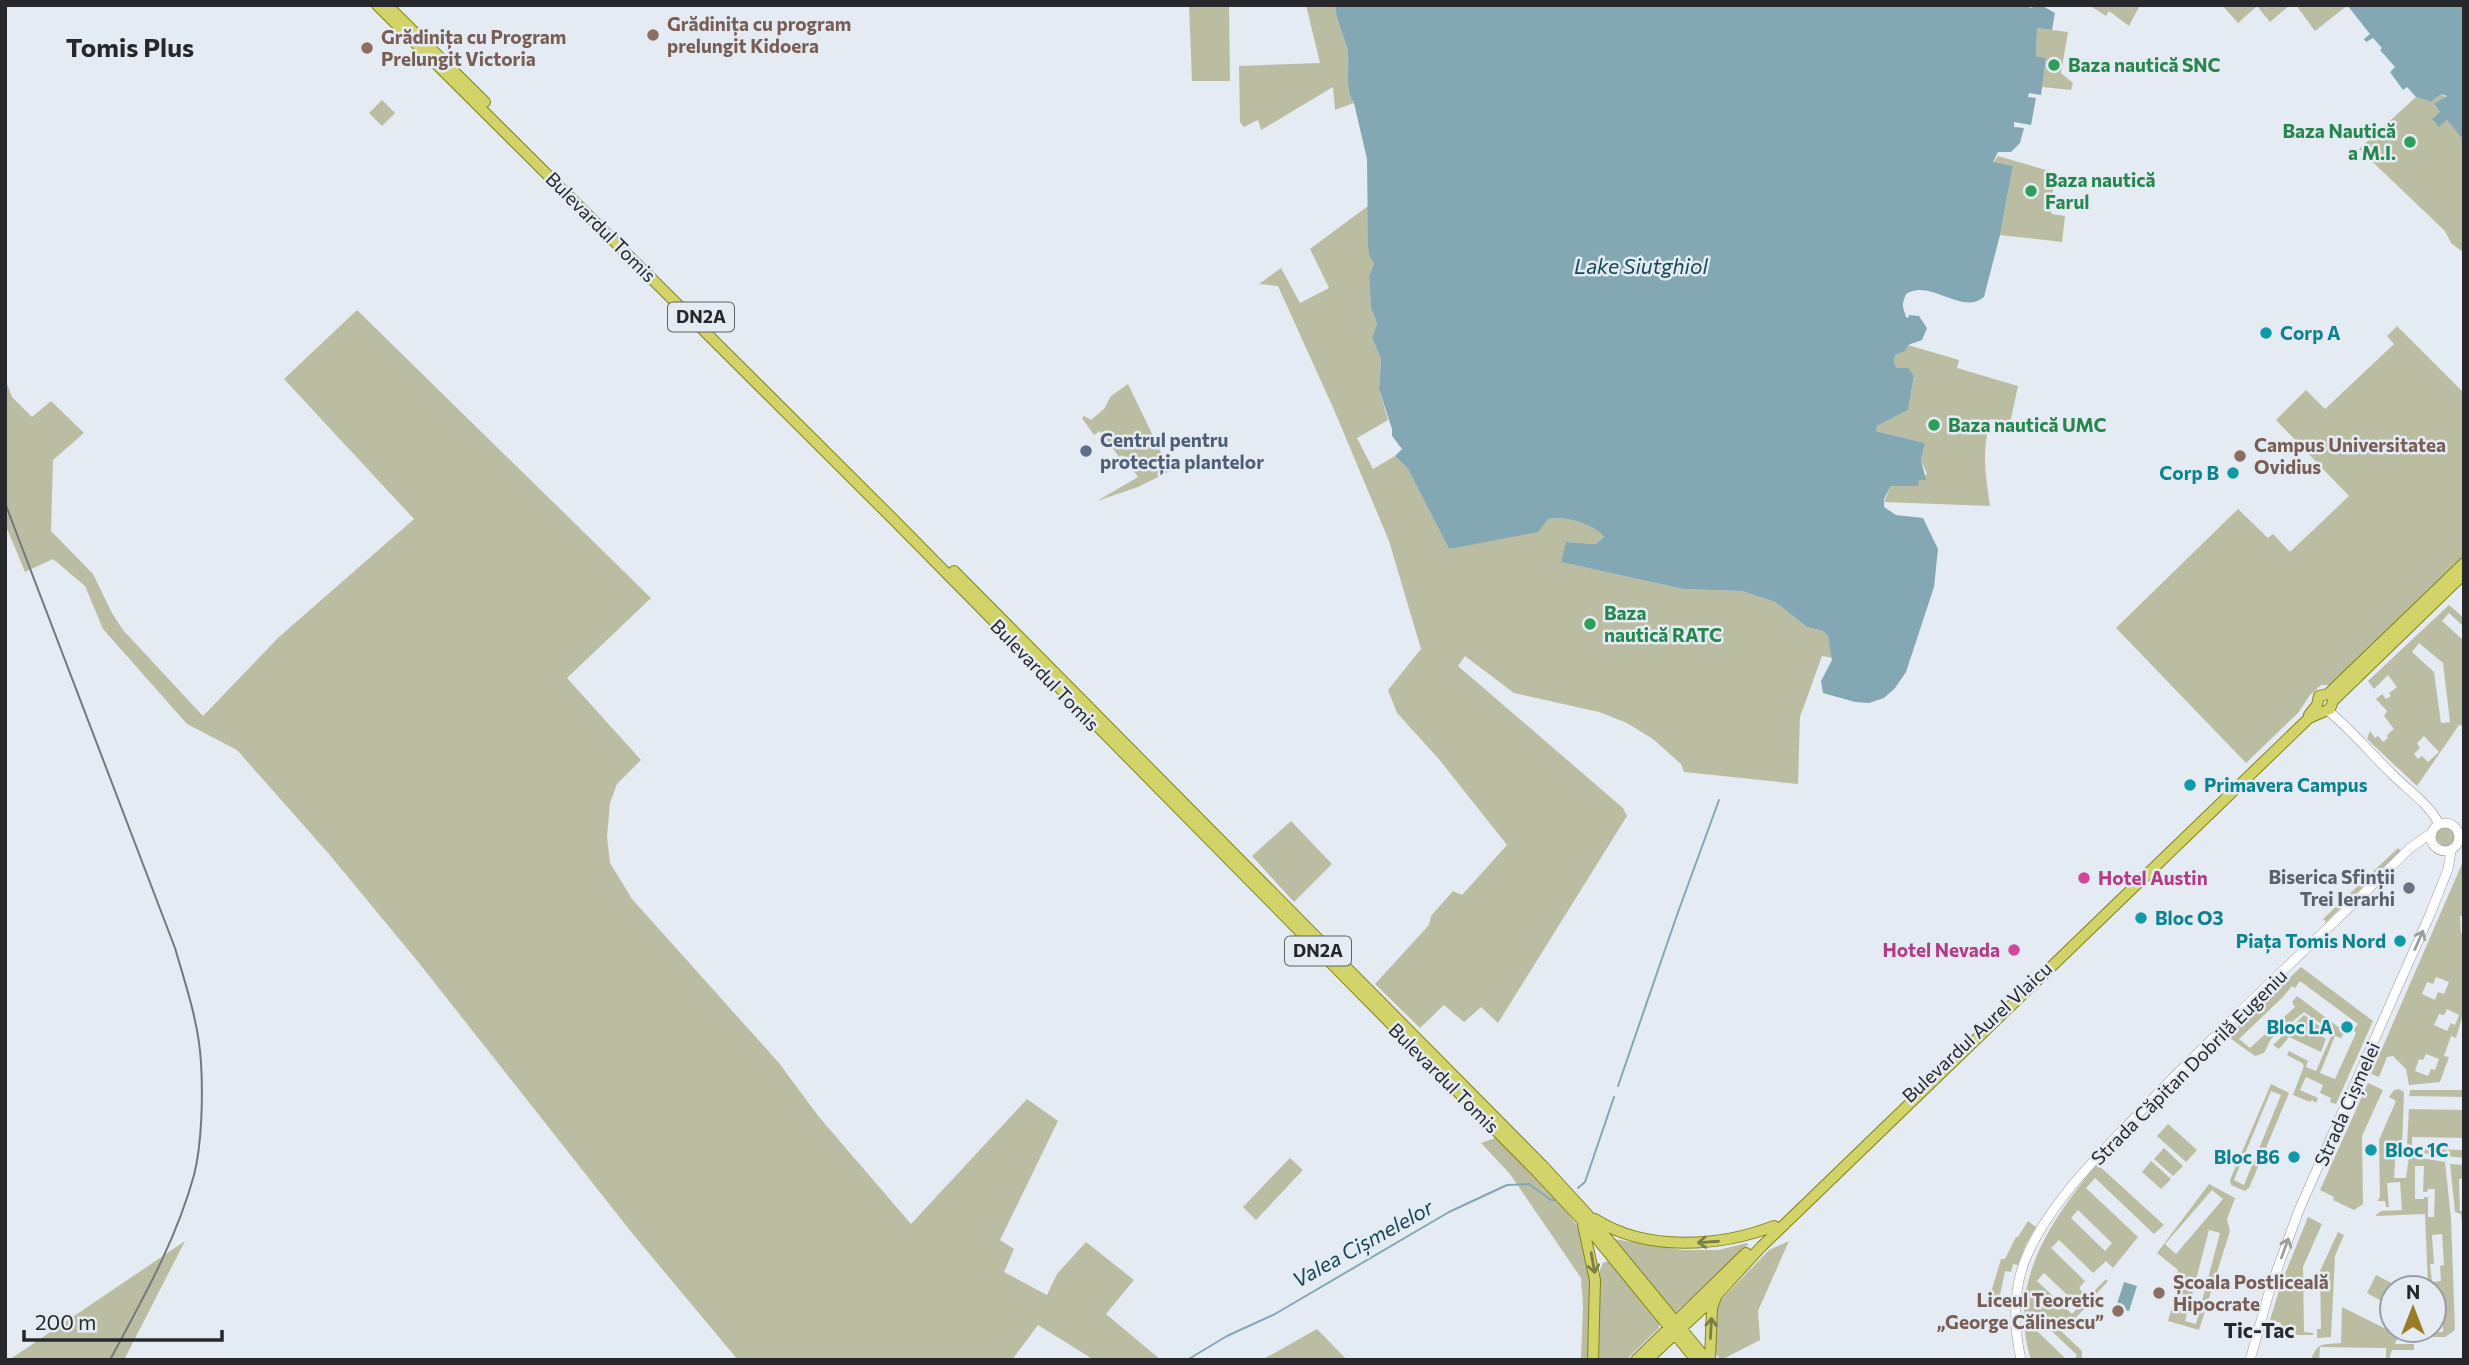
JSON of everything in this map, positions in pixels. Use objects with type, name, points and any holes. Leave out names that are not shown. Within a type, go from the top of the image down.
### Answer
[{"type":"main road","name":"Bulevardul Tomis","points":[[377,5],[1535,1157],[1677,1327],[1708,1360]]},
{"type":"main road","name":"Bulevardul Tomis","points":[[387,5],[1009,633]]},
{"type":"main road","name":"Bulevardul Aurel Vlaicu","points":[[1636,1360],[1716,1296],[1761,1247],[2309,718],[2327,704],[2464,563]]},
{"type":"main road","name":"Bulevardul Aurel Vlaicu","points":[[1647,1360],[1774,1226],[2268,755],[2327,704],[2464,574]]},
{"type":"main road","points":[[1584,1216],[1649,1238],[1685,1243],[1734,1239],[1774,1226]]},
{"type":"main road","points":[[1584,1216],[1595,1280],[1593,1360]]},
{"type":"main road","points":[[1708,1360],[1712,1308],[1716,1296]]},
{"type":"main road","name":"Bulevardul Tomis","points":[[1677,1327],[1696,1360]]},
{"type":"street","points":[[2327,704],[2382,765],[2426,805],[2439,824]]},
{"type":"street","points":[[2439,824],[2447,824],[2460,831],[2458,846],[2444,850],[2436,845],[2430,834],[2439,824]]},
{"type":"street","name":"Strada Căpitan Dobrilă Eugeniu","points":[[2021,1360],[2015,1325],[2018,1280],[2029,1251],[2065,1196],[2165,1085],[2412,846],[2430,834]]},
{"type":"street","points":[[2412,846],[2436,845]]},
{"type":"street","name":"Strada Cișmelei","points":[[2250,1360],[2270,1289],[2299,1210],[2458,846]]},
{"type":"green space","points":[[1189,5],[1229,5],[1230,81],[1192,81]]},
{"type":"green space","points":[[1306,5],[1335,5],[1347,48],[1348,83],[1354,103],[1335,110],[1333,87],[1261,130],[1258,120],[1244,127],[1240,122],[1239,66],[1320,63]]},
{"type":"green space","points":[[2089,5],[2140,5],[2129,26],[2109,11],[2106,16]]},
{"type":"green space","points":[[2222,5],[2290,5],[2270,22],[2257,6],[2238,23]]},
{"type":"green space","points":[[2296,5],[2348,5],[2315,31]]},
{"type":"green space","name":"Baza nautică SNC","points":[[2037,28],[2068,32],[2061,73],[2073,83],[2071,90],[2042,87],[2046,58],[2036,56]]},
{"type":"green space","points":[[2441,94],[2447,98],[2434,105],[2462,137],[2464,134],[2464,253],[2451,243],[2445,231],[2359,149],[2416,97],[2431,102]]},
{"type":"green space","points":[[382,100],[395,113],[382,126],[369,113]]},
{"type":"green space","name":"Baza nautică Farul","points":[[1998,156],[2056,173],[2050,209],[2052,214],[2065,216],[2062,242],[2000,235],[2013,166],[1993,163]]},
{"type":"green space","points":[[1368,206],[1369,253],[1374,264],[1369,276],[1371,308],[1377,323],[1372,338],[1381,359],[1379,389],[1388,420],[1357,438],[1373,469],[1395,456],[1408,469],[1449,549],[1548,519],[1578,522],[1593,528],[1604,537],[1596,544],[1566,542],[1562,562],[1683,589],[1742,591],[1775,602],[1807,627],[1823,631],[1828,636],[1833,658],[1822,656],[1800,717],[1798,784],[1684,772],[1681,764],[1653,739],[1627,723],[1599,712],[1514,693],[1465,656],[1458,666],[1623,808],[1627,816],[1498,1023],[1481,1007],[1464,1022],[1444,1005],[1420,1028],[1375,984],[1429,925],[1431,916],[1453,891],[1462,895],[1507,845],[1438,758],[1397,713],[1388,690],[1421,649],[1389,541],[1278,286],[1259,284],[1281,268],[1300,303],[1329,288],[1310,249]]},
{"type":"green space","points":[[357,310],[651,598],[567,678],[641,760],[617,784],[610,803],[607,837],[610,863],[632,899],[779,1063],[819,1117],[911,1224],[1027,1099],[1058,1121],[1000,1240],[1014,1249],[1004,1272],[1047,1295],[1057,1274],[1086,1242],[1134,1280],[1106,1314],[1161,1360],[1094,1360],[1038,1325],[1012,1360],[738,1360],[632,1233],[419,963],[329,854],[237,750],[187,724],[103,629],[85,586],[53,559],[25,572],[5,524],[5,379],[12,397],[32,417],[51,401],[84,433],[53,460],[51,531],[93,574],[123,630],[203,716],[279,637],[414,519],[284,379]]},
{"type":"green space","points":[[2397,326],[2464,393],[2464,558],[2329,685],[2321,685],[2310,695],[2298,713],[2246,763],[2116,628],[2238,509],[2268,538],[2273,534],[2290,552],[2349,496],[2276,420],[2306,390],[2325,409],[2394,344],[2387,336]]},
{"type":"green space","name":"Baza nautică UMC","points":[[1908,345],[1959,360],[1957,368],[2018,386],[2010,423],[1990,419],[1985,462],[1990,506],[1884,502],[1891,486],[1918,486],[1918,480],[1927,474],[1921,460],[1925,443],[1876,431],[1877,426],[1908,410],[1914,376],[1897,368],[1894,363],[1895,355]]},
{"type":"green space","points":[[1128,384],[1170,471],[1138,487],[1097,501],[1138,477],[1100,431],[1094,435],[1082,418],[1084,416],[1091,420],[1104,409],[1111,396]]},
{"type":"green space","points":[[2449,605],[2464,618],[2464,627],[2449,613],[2442,621],[2464,641],[2464,726],[2459,725],[2417,786],[2367,739],[2370,731],[2375,738],[2378,736],[2383,742],[2394,729],[2384,716],[2387,711],[2376,699],[2382,694],[2386,699],[2397,687],[2388,675],[2374,689],[2368,681]],"holes":[[[2419,643],[2443,663],[2450,722],[2441,723],[2434,672],[2412,652]],[[2424,736],[2439,752],[2428,762],[2422,756],[2418,759],[2414,754],[2420,748],[2417,743]]]},
{"type":"green space","points":[[1291,821],[1332,864],[1294,902],[1252,856]]},
{"type":"green space","points":[[2438,828],[2448,828],[2455,833],[2456,844],[2452,848],[2443,846],[2437,840],[2434,834]]},
{"type":"green space","points":[[2398,848],[2401,851],[2326,922],[2323,919]]},
{"type":"green space","points":[[2464,859],[2464,915],[2460,916],[2461,933],[2464,933],[2464,1011],[2456,1038],[2451,1036],[2444,1056],[2449,1057],[2440,1082],[2409,1085],[2406,1069],[2393,1056],[2387,1057],[2379,1077],[2371,1074]],"holes":[[[2436,977],[2449,982],[2444,994],[2438,992],[2435,1000],[2422,994],[2427,982],[2433,984]],[[2447,1009],[2459,1015],[2455,1025],[2451,1023],[2447,1031],[2434,1025],[2439,1014],[2444,1015]],[[2426,1054],[2439,1059],[2435,1070],[2431,1069],[2428,1076],[2415,1071],[2419,1059],[2423,1060]]]},
{"type":"green space","points":[[2301,967],[2373,1021],[2336,1104],[2330,1102],[2331,1098],[2320,1093],[2323,1085],[2306,1077],[2300,1090],[2318,1098],[2316,1103],[2293,1095],[2304,1066],[2287,1055],[2289,1051],[2308,1061],[2306,1067],[2316,1071],[2333,1032],[2304,1012],[2271,1039],[2264,1053],[2255,1056],[2227,1036]],"holes":[[[2300,981],[2358,1024],[2353,1030],[2356,1033],[2335,1079],[2320,1073],[2335,1036],[2341,1038],[2345,1032],[2297,996],[2292,1002],[2295,1007],[2250,1048],[2239,1039]]]},
{"type":"green space","points":[[2304,1015],[2325,1030],[2321,1036],[2326,1039],[2321,1052],[2289,1037],[2279,1049],[2273,1045]]},
{"type":"green space","points":[[2368,1083],[2383,1090],[2362,1136],[2363,1204],[2354,1210],[2320,1190]]},
{"type":"green space","points":[[2271,1084],[2289,1093],[2249,1188],[2245,1191],[2231,1185],[2230,1180]],"holes":[[[2271,1091],[2281,1095],[2244,1185],[2234,1180]]]},
{"type":"green space","points":[[2394,1090],[2404,1092],[2402,1147],[2396,1149],[2394,1178],[2406,1178],[2409,1156],[2445,1162],[2451,1218],[2455,1330],[2448,1335],[2448,1274],[2441,1274],[2440,1266],[2444,1265],[2442,1234],[2432,1235],[2434,1264],[2430,1264],[2431,1274],[2427,1274],[2425,1214],[2375,1216],[2381,1211],[2402,1210],[2400,1182],[2387,1183],[2389,1207],[2386,1207],[2385,1201],[2377,1201],[2380,1197],[2379,1140],[2396,1101],[2389,1097]],"holes":[[[2415,1166],[2424,1166],[2423,1192],[2435,1189],[2434,1217],[2428,1217],[2428,1197],[2415,1199]]]},
{"type":"green space","points":[[2410,1090],[2464,1090],[2464,1097],[2409,1096]]},
{"type":"green space","points":[[2409,1109],[2464,1110],[2464,1138],[2412,1137],[2412,1149],[2464,1150],[2464,1158],[2411,1152],[2407,1145]]},
{"type":"green space","points":[[2168,1124],[2197,1150],[2186,1162],[2157,1136]]},
{"type":"green space","points":[[1498,1137],[1555,1197],[1580,1229],[1592,1278],[1590,1360],[1581,1360],[1581,1278],[1510,1174],[1481,1143]]},
{"type":"green space","points":[[2164,1148],[2183,1166],[2173,1176],[2154,1159]]},
{"type":"green space","points":[[1290,1158],[1303,1170],[1256,1220],[1243,1207]]},
{"type":"green space","points":[[2151,1161],[2171,1179],[2161,1189],[2142,1172]]},
{"type":"green space","points":[[2097,1164],[2164,1225],[2154,1234],[2095,1178],[2086,1188],[2138,1237],[2113,1268],[2106,1261],[2093,1273],[2059,1240],[2051,1248],[2085,1281],[2079,1288],[2088,1297],[2106,1279],[2108,1281],[2089,1302],[2085,1298],[2081,1302],[2085,1308],[2062,1332],[2082,1351],[2082,1360],[2074,1360],[2077,1355],[2043,1323],[2036,1330],[2067,1360],[2031,1360],[2025,1332],[2029,1279],[2037,1254],[2049,1231]],"holes":[[[2078,1210],[2112,1243],[2105,1251],[2071,1218]],[[2044,1273],[2079,1306],[2072,1314],[2037,1281]]]},
{"type":"green space","points":[[2450,1164],[2464,1165],[2464,1178],[2459,1179],[2460,1211],[2464,1211],[2464,1239],[2461,1214],[2455,1212]]},
{"type":"green space","points":[[2209,1184],[2235,1198],[2227,1219],[2230,1231],[2199,1330],[2168,1321],[2180,1280],[2176,1278],[2178,1270],[2157,1253]],"holes":[[[2212,1190],[2223,1199],[2176,1254],[2165,1244]],[[2209,1230],[2220,1233],[2196,1324],[2185,1321]]]},
{"type":"green space","points":[[2308,1217],[2322,1224],[2303,1267],[2304,1332],[2313,1335],[2298,1335],[2279,1330],[2281,1323],[2270,1320],[2281,1284]]},
{"type":"green space","points":[[2028,1221],[2036,1227],[2018,1265],[2013,1264],[2011,1272],[2005,1271],[2000,1295],[2009,1303],[2009,1310],[1990,1296],[2001,1259],[2005,1259]]},
{"type":"green space","points":[[2338,1232],[2344,1235],[2335,1256],[2331,1337],[2317,1338],[2317,1329],[2321,1329],[2320,1271]]},
{"type":"green space","points":[[1614,1239],[1682,1250],[1718,1250],[1747,1243],[1748,1245],[1675,1313],[1613,1242]]},
{"type":"green space","points":[[185,1241],[124,1360],[9,1360]]},
{"type":"green space","points":[[1789,1241],[1758,1311],[1760,1340],[1721,1360],[1713,1350],[1717,1304],[1769,1250]]},
{"type":"green space","points":[[1608,1261],[1659,1320],[1659,1328],[1626,1360],[1598,1360],[1600,1270],[1603,1263]]},
{"type":"green space","points":[[2376,1275],[2378,1276],[2378,1299],[2367,1293]]},
{"type":"green space","points":[[2342,1307],[2378,1325],[2378,1344],[2414,1344],[2414,1350],[2392,1350],[2389,1360],[2386,1360],[2386,1348],[2320,1347],[2319,1360],[2311,1360],[2319,1347],[2341,1343]]},
{"type":"green space","points":[[1317,1329],[1347,1360],[1262,1360]]},
{"type":"water","name":"Lake Siutghiol","points":[[1335,5],[2028,5],[2030,8],[2041,5],[2055,13],[2052,30],[2037,28],[2036,56],[2046,58],[2041,95],[2029,93],[2028,97],[2036,98],[2031,125],[2014,122],[2014,127],[2024,128],[2020,143],[2011,152],[1998,152],[1993,162],[2013,166],[2000,235],[1984,297],[1975,302],[1966,302],[1925,290],[1915,290],[1906,294],[1903,302],[1906,317],[1919,316],[1927,328],[1922,340],[1908,345],[1905,351],[1895,355],[1894,363],[1897,368],[1908,368],[1914,376],[1908,410],[1877,426],[1876,431],[1925,443],[1921,460],[1926,480],[1919,480],[1918,486],[1891,486],[1884,499],[1884,507],[1896,515],[1923,518],[1938,549],[1934,587],[1906,672],[1884,698],[1869,703],[1855,702],[1823,693],[1821,681],[1832,660],[1828,636],[1823,631],[1807,627],[1775,602],[1742,591],[1683,589],[1561,562],[1566,542],[1596,544],[1604,537],[1593,528],[1578,522],[1548,519],[1538,532],[1449,549],[1408,469],[1395,456],[1402,449],[1392,436],[1379,389],[1381,359],[1372,338],[1377,323],[1371,308],[1369,276],[1374,264],[1368,244],[1367,159],[1349,90],[1347,48]]},
{"type":"water","points":[[2347,5],[2464,5],[2464,134],[2461,137],[2447,120],[2439,127],[2432,119],[2440,112],[2434,104],[2447,96],[2441,94],[2431,102],[2416,97],[2407,87],[2403,90],[2390,72],[2395,67],[2373,38],[2366,42],[2364,39],[2370,34]]},
{"type":"water","points":[[2124,1282],[2137,1286],[2129,1311],[2116,1307]]},
{"type":"waterway","name":"Valea Cișmelelor","points":[[1618,1086],[1719,800]]},
{"type":"waterway","name":"Valea Cișmelelor","points":[[1578,1188],[1585,1182],[1614,1097]]},
{"type":"waterway","name":"Valea Cișmelelor","points":[[1187,1360],[1227,1336],[1275,1314],[1449,1212],[1507,1185],[1529,1184],[1555,1200]]},
{"type":"railway","points":[[5,503],[175,948],[200,1048],[201,1119],[194,1175],[168,1247],[110,1360]]},
{"type":"place","name":"Grădinița cu program prelungit Kidoera","points":[[653,35]]},
{"type":"place","name":"Grădinița cu Program Prelungit Victoria","points":[[367,48]]},
{"type":"place","name":"Baza nautică SNC","points":[[2054,65]]},
{"type":"place","name":"Baza Nautică a M.I.","points":[[2410,142]]},
{"type":"place","name":"Baza nautică Farul","points":[[2031,191]]},
{"type":"place","name":"Corp A","points":[[2266,333]]},
{"type":"place","name":"Baza nautică UMC","points":[[1934,425]]},
{"type":"place","name":"Centrul pentru protecția plantelor","points":[[1086,451]]},
{"type":"place","name":"Campus Universitatea Ovidius","points":[[2240,456]]},
{"type":"place","name":"Corp B","points":[[2233,473]]},
{"type":"place","name":"Baza nautică RATC","points":[[1590,624]]},
{"type":"place","name":"Primavera Campus","points":[[2190,785]]},
{"type":"place","name":"Hotel Austin","points":[[2084,878]]},
{"type":"place","name":"Biserica Sfinții Trei Ierarhi","points":[[2409,888]]},
{"type":"place","name":"Bloc O3","points":[[2141,918]]},
{"type":"place","name":"Piața Tomis Nord","points":[[2400,941]]},
{"type":"place","name":"Hotel Nevada","points":[[2014,950]]},
{"type":"place","name":"Bloc LA","points":[[2347,1027]]},
{"type":"place","name":"Bloc 1C","points":[[2371,1150]]},
{"type":"place","name":"Bloc B6","points":[[2294,1157]]},
{"type":"place","name":"Școala Postliceală Hipocrate","points":[[2159,1293]]},
{"type":"place","name":"Liceul Teoretic „George Călinescu”","points":[[2118,1311]]},
{"type":"district","name":"Tomis Plus","points":[[130,48]]},
{"type":"district","name":"Tic-Tac","points":[[2259,1331]]}]
